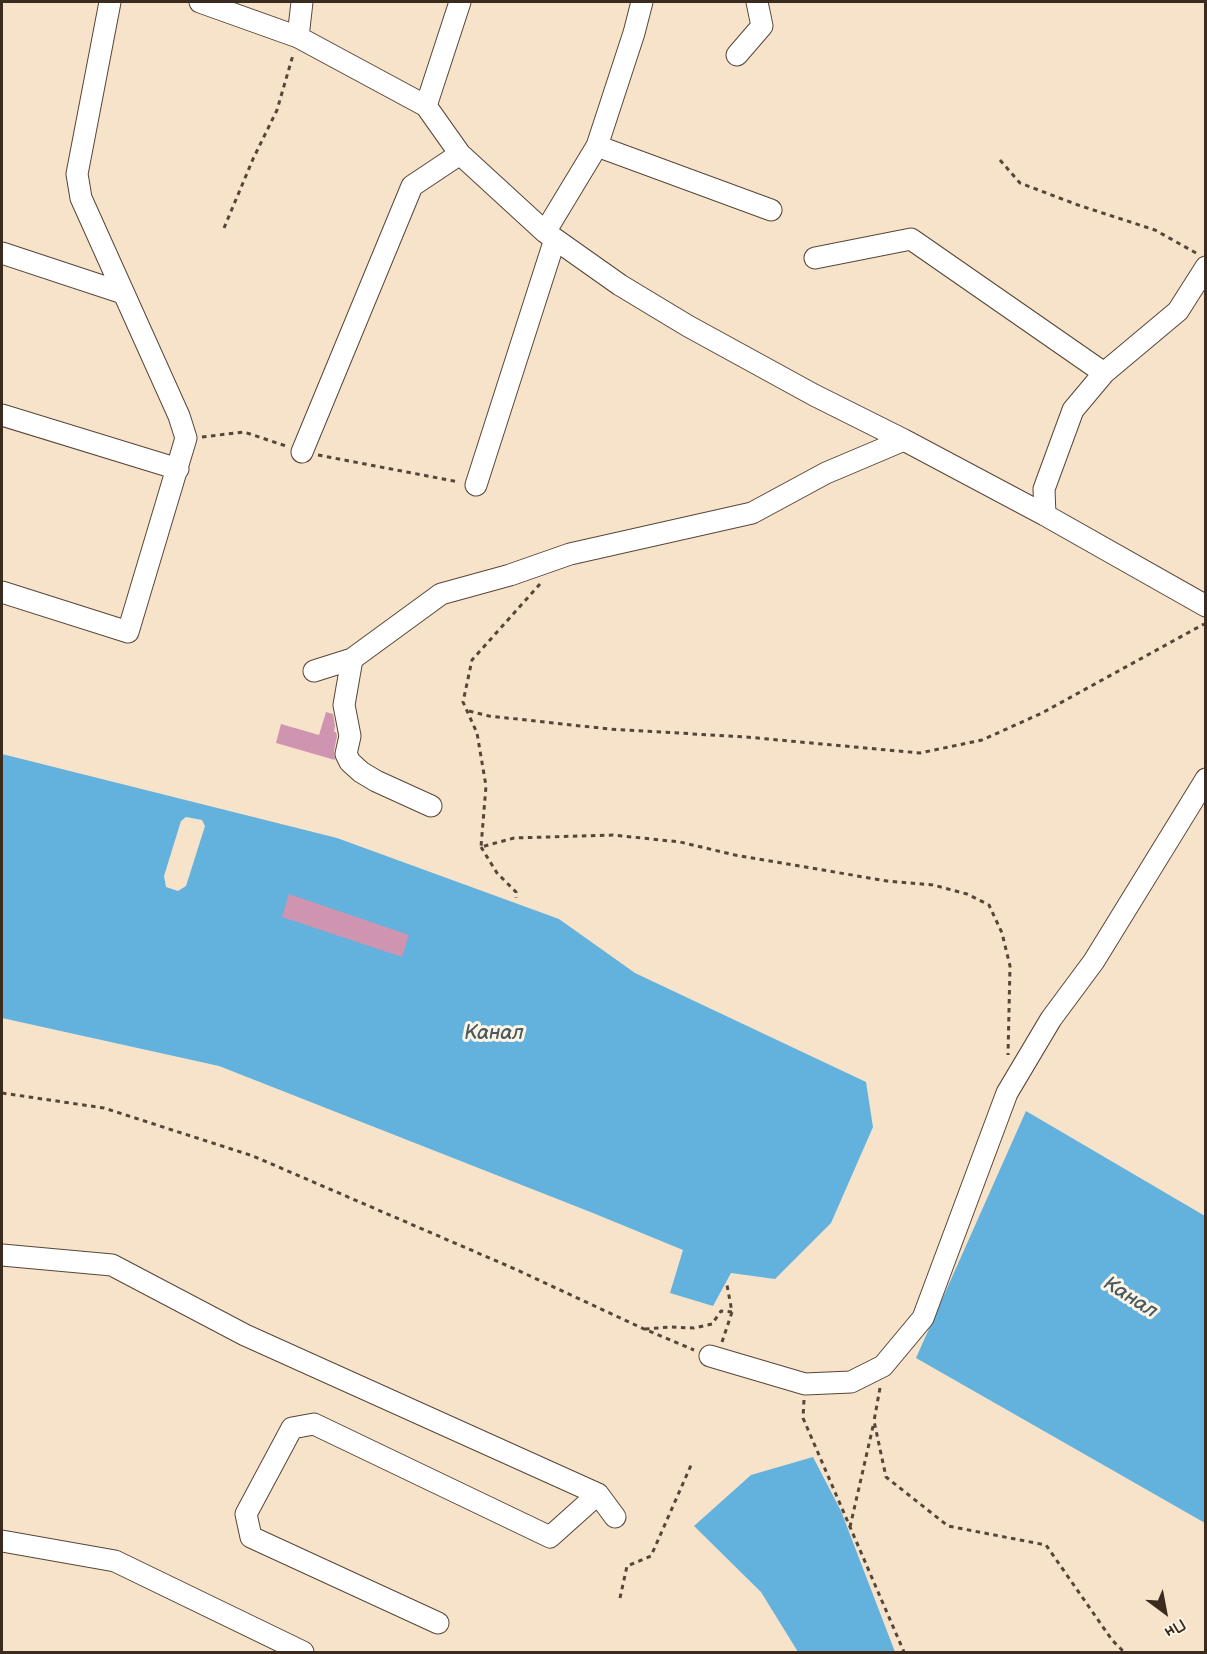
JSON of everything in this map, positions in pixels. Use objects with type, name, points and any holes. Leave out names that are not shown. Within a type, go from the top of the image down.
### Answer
[{"type":"street","points":[[2,592],[128,632],[186,438],[179,416],[81,198],[77,174],[110,2]]},
{"type":"street","points":[[200,2],[298,38],[426,106],[460,154],[550,236],[620,285],[688,327],[1045,515],[1206,606]]},
{"type":"street","points":[[298,38],[302,2]]},
{"type":"street","points":[[426,106],[460,2]]},
{"type":"street","points":[[476,485],[550,236],[597,146],[642,2]]},
{"type":"street","points":[[737,55],[762,26],[757,2]]},
{"type":"street","points":[[597,146],[771,210]]},
{"type":"street","points":[[302,452],[412,186],[460,154]]},
{"type":"street","points":[[815,258],[911,239],[1104,373]]},
{"type":"street","points":[[2,253],[123,293]]},
{"type":"street","points":[[1045,515],[1044,489],[1073,410],[1104,373],[1178,311],[1206,267]]},
{"type":"street","points":[[2,415],[178,469]]},
{"type":"street","points":[[314,671],[352,659],[441,594],[510,575],[570,554],[752,513],[826,473],[904,440]]},
{"type":"street","points":[[352,659],[344,705],[350,736],[346,754],[350,762],[376,781],[431,806]]},
{"type":"street","points":[[713,1357],[805,1384],[851,1382],[883,1366],[923,1318],[1007,1093],[1051,1019],[1094,961],[1206,779]]},
{"type":"street","points":[[2,1255],[112,1265],[245,1335],[598,1494],[615,1517]]},
{"type":"street","points":[[438,1623],[250,1537],[246,1514],[292,1428],[315,1424],[550,1537],[598,1494]]},
{"type":"street","points":[[2,1541],[115,1561],[303,1653]]},
{"type":"path","points":[[224,228],[253,159],[277,111],[298,38]]},
{"type":"path","points":[[1000,160],[1020,183],[1155,230],[1206,258]]},
{"type":"path","points":[[186,438],[244,432],[302,452],[476,485]]},
{"type":"path","points":[[516,898],[516,892],[497,873],[481,847],[486,786],[477,733],[464,702],[472,660],[531,594],[552,569],[557,559]]},
{"type":"path","points":[[467,711],[489,716],[609,729],[746,737],[920,753],[982,740],[1042,713],[1206,623]]},
{"type":"path","points":[[481,847],[514,838],[624,836],[680,842],[735,855],[887,881],[933,885],[967,894],[989,905],[1002,933],[1010,966],[1008,1058]]},
{"type":"path","points":[[2,1093],[104,1108],[253,1156],[515,1269],[644,1329],[713,1357],[732,1312],[727,1286]]},
{"type":"path","points":[[644,1329],[694,1328],[712,1324],[721,1311],[732,1312]]},
{"type":"path","points":[[850,1527],[874,1421],[883,1366]]},
{"type":"path","points":[[805,1384],[803,1418],[904,1653]]},
{"type":"path","points":[[874,1421],[886,1477],[948,1526],[1046,1545],[1112,1640],[1124,1653]]},
{"type":"path","points":[[620,1598],[627,1566],[651,1556],[692,1463]]},
{"type":"water","name":"Канал","points":[[2,754],[337,838],[559,919],[635,973],[866,1082],[873,1127],[831,1223],[775,1279],[731,1273],[713,1306],[670,1293],[683,1250],[593,1213],[219,1066],[2,1018]]},
{"type":"water","name":"Канал","points":[[1026,1111],[1205,1216],[1205,1523],[916,1358]]},
{"type":"water","points":[[813,1457],[841,1511],[895,1652],[798,1652],[761,1592],[694,1526],[751,1475]]},
{"type":"pier","points":[[186,817],[202,820],[205,826],[186,886],[178,891],[166,887],[164,876],[181,821]]},
{"type":"building","points":[[326,712],[333,714],[334,732],[337,736],[335,760],[276,743],[281,724],[319,735]]},
{"type":"building","points":[[289,894],[409,935],[402,957],[282,917]]}]
